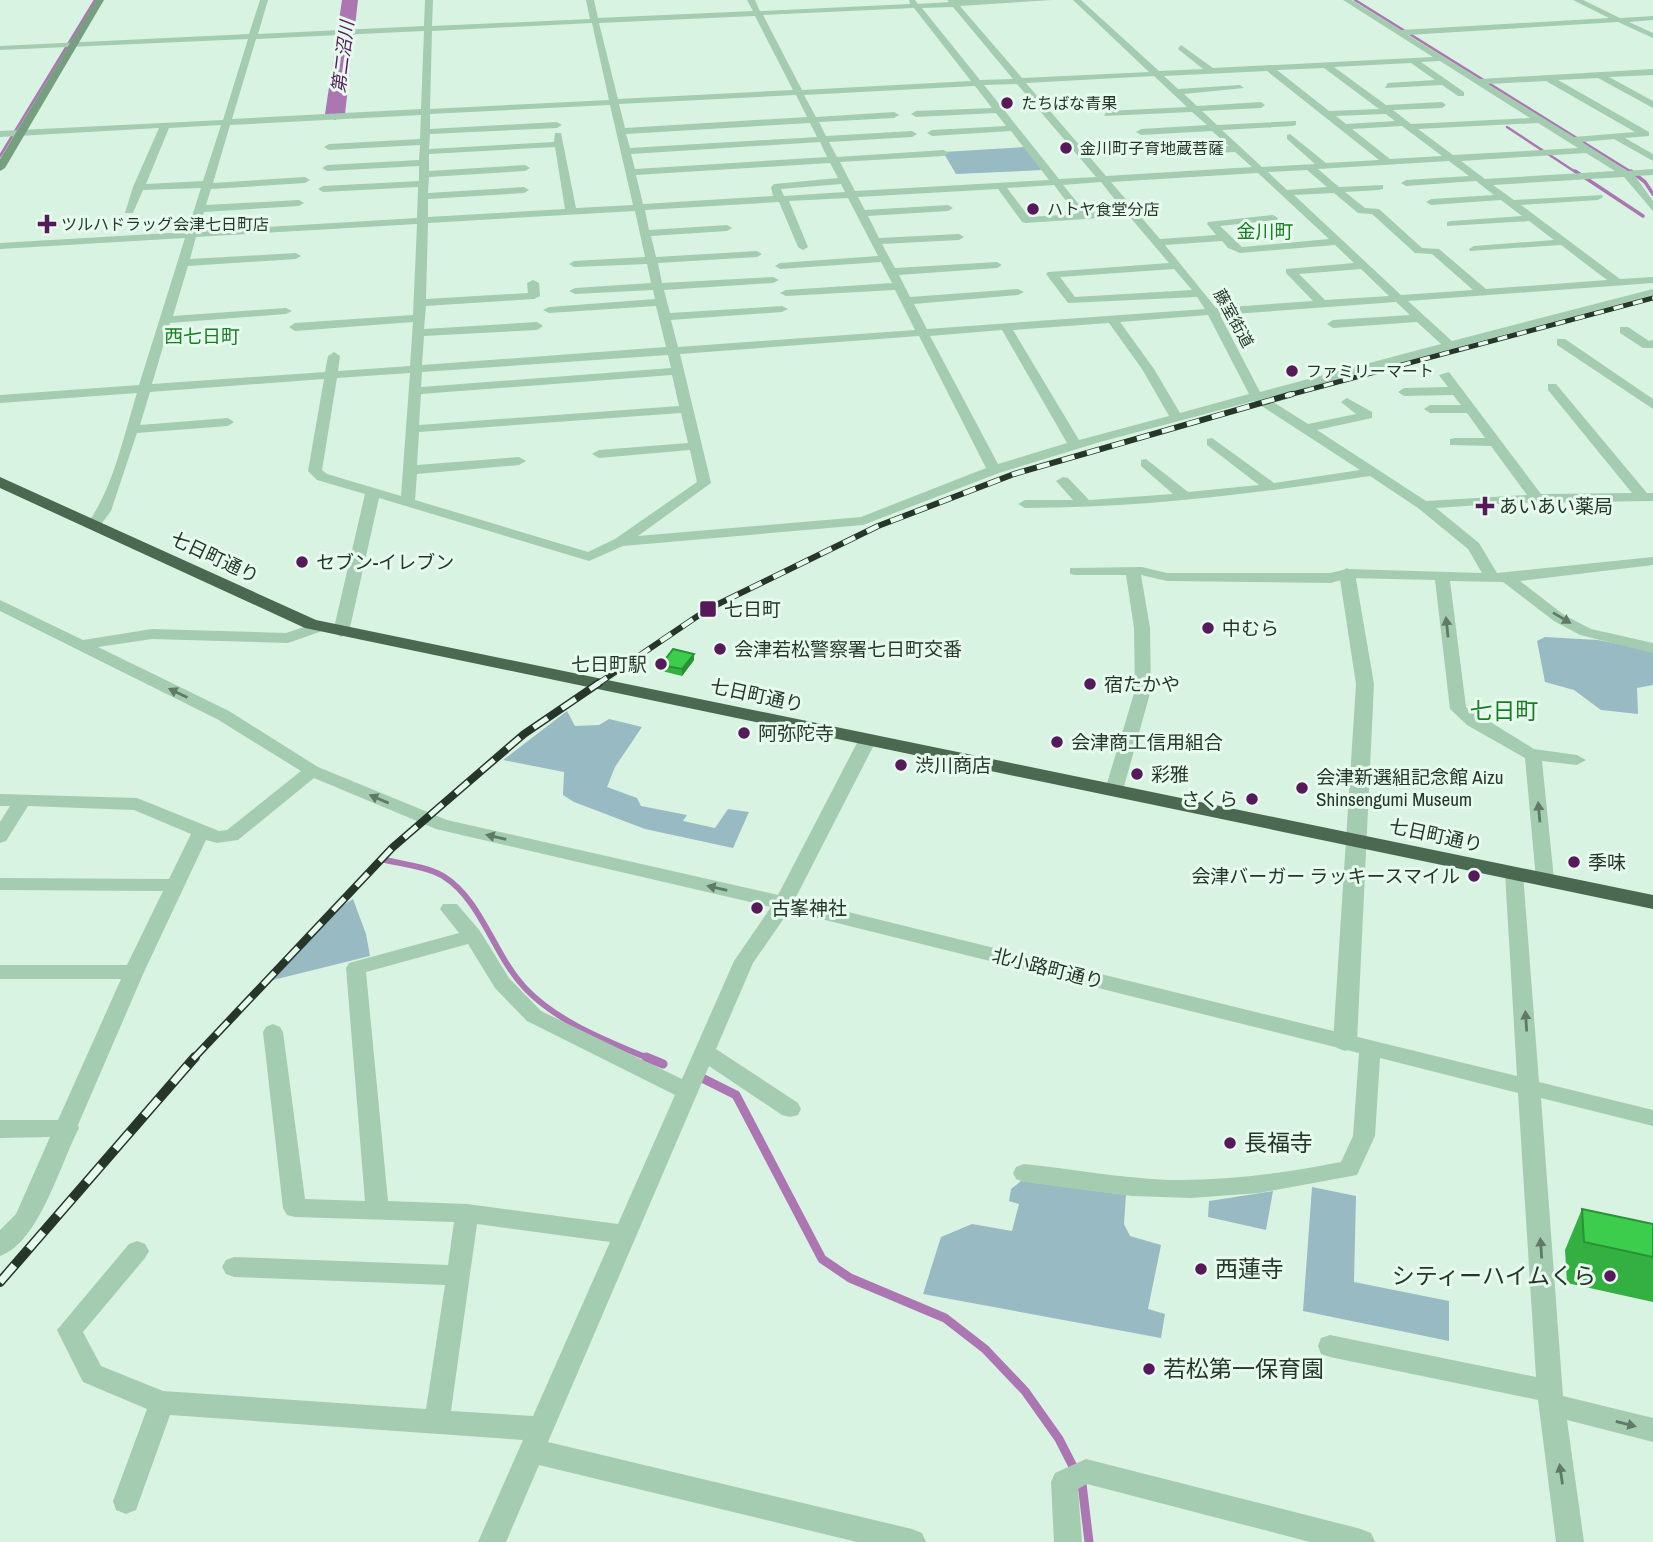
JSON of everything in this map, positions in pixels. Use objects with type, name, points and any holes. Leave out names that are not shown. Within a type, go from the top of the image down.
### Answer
[{"type":"highway","name":"七日町通り","points":[[0,482],[319,626],[341,632],[438,648],[1653,902]]},
{"type":"main road","points":[[0,168],[100,0]]},
{"type":"street","points":[[94,524],[104,511],[132,429],[198,209],[229,122],[264,0]]},
{"type":"street","points":[[408,503],[420,303],[429,0]]},
{"type":"street","points":[[334,356],[315,471],[322,477],[589,556],[620,541],[704,484],[590,0]]},
{"type":"street","points":[[751,0],[995,470]]},
{"type":"street","points":[[0,48],[595,21],[913,3],[1048,0]]},
{"type":"street","points":[[1077,0],[1450,346]]},
{"type":"street","points":[[1347,0],[1440,58],[1486,82],[1538,120],[1631,173],[1653,208]]},
{"type":"street","points":[[1577,0],[1653,36]]},
{"type":"street","name":"藤室街道","points":[[952,2],[1200,293],[1213,312],[1257,397],[1423,505],[1474,546],[1499,578]]},
{"type":"street","points":[[1592,7],[1602,2]]},
{"type":"street","points":[[913,3],[1084,217]]},
{"type":"street","points":[[1402,32],[1653,18]]},
{"type":"street","points":[[1181,47],[1211,71]]},
{"type":"street","points":[[1,136],[164,125],[1440,58]]},
{"type":"street","points":[[1412,60],[1461,94]]},
{"type":"street","points":[[1357,63],[1367,71]]},
{"type":"street","points":[[1326,65],[1637,296]]},
{"type":"street","points":[[1269,68],[1388,162]]},
{"type":"street","points":[[1486,82],[1653,72]]},
{"type":"street","points":[[1599,75],[1653,105]]},
{"type":"street","points":[[1378,78],[1403,96]]},
{"type":"street","points":[[1548,78],[1649,133]]},
{"type":"street","points":[[1388,86],[1445,82]]},
{"type":"street","points":[[1112,103],[1240,88]]},
{"type":"street","points":[[554,105],[571,211]]},
{"type":"street","points":[[1107,114],[1262,105]]},
{"type":"street","points":[[1328,114],[1442,105]]},
{"type":"street","points":[[916,114],[998,110]]},
{"type":"street","points":[[622,131],[894,115]]},
{"type":"street","points":[[1344,127],[1538,120]]},
{"type":"street","points":[[1141,132],[1293,123]]},
{"type":"street","points":[[129,211],[164,125]]},
{"type":"street","points":[[323,189],[423,159],[557,125]]},
{"type":"street","points":[[932,133],[1013,128]]},
{"type":"street","points":[[1575,140],[1649,133]]},
{"type":"street","points":[[361,134],[423,159],[524,190]]},
{"type":"street","points":[[627,151],[912,134]]},
{"type":"street","points":[[1290,137],[1324,166]]},
{"type":"street","points":[[1616,137],[1653,158]]},
{"type":"street","points":[[958,142],[1021,139]]},
{"type":"street","points":[[327,168],[560,145]]},
{"type":"street","points":[[329,147],[525,168]]},
{"type":"street","points":[[1178,152],[1236,149]]},
{"type":"street","points":[[0,246],[1589,150]]},
{"type":"street","points":[[632,172],[944,153]]},
{"type":"street","points":[[1308,166],[1362,211],[1375,211],[1419,251],[1435,251],[1483,292]]},
{"type":"street","points":[[1406,183],[1653,172]]},
{"type":"street","points":[[138,187],[305,180]]},
{"type":"street","points":[[803,247],[776,187],[844,181]]},
{"type":"street","points":[[1000,185],[1026,220],[1134,214]]},
{"type":"street","points":[[1284,193],[1379,187]]},
{"type":"street","points":[[1431,202],[1598,197]]},
{"type":"street","points":[[198,209],[299,203]]},
{"type":"street","points":[[860,213],[948,208]]},
{"type":"street","points":[[1273,218],[1213,222],[1224,238],[1240,250],[1337,242]]},
{"type":"street","points":[[1451,223],[1532,218]]},
{"type":"street","points":[[646,233],[727,228]]},
{"type":"street","points":[[875,242],[959,237]]},
{"type":"street","points":[[1158,242],[1224,238]]},
{"type":"street","points":[[1474,249],[1564,242]]},
{"type":"street","points":[[574,264],[757,254]]},
{"type":"street","points":[[183,263],[296,256]]},
{"type":"street","points":[[780,266],[884,259]]},
{"type":"street","points":[[891,272],[997,265]]},
{"type":"street","points":[[1176,266],[1052,274],[1072,301],[1200,293]]},
{"type":"street","points":[[1322,304],[1290,271],[1363,266]]},
{"type":"street","points":[[575,291],[773,280]]},
{"type":"street","points":[[0,399],[1653,280]]},
{"type":"street","points":[[420,303],[534,296],[533,283]]},
{"type":"street","points":[[786,293],[898,286]]},
{"type":"street","points":[[907,301],[1018,292]]},
{"type":"street","points":[[620,541],[863,521],[924,495],[1075,445],[1653,292]]},
{"type":"street","points":[[550,310],[663,302]]},
{"type":"street","points":[[666,317],[782,309]]},
{"type":"street","points":[[163,320],[286,311]]},
{"type":"street","points":[[295,327],[419,318]]},
{"type":"street","points":[[1333,324],[1419,318]]},
{"type":"street","points":[[1112,319],[1148,369],[1177,418]]},
{"type":"street","points":[[418,333],[537,326]]},
{"type":"street","points":[[1006,327],[1075,445]]},
{"type":"street","points":[[1623,330],[1647,345],[1653,344]]},
{"type":"street","points":[[1561,342],[1653,405]]},
{"type":"street","points":[[415,391],[677,371]]},
{"type":"street","points":[[1445,375],[1537,498]]},
{"type":"street","points":[[1552,387],[1648,497]]},
{"type":"street","points":[[1404,392],[1457,391]]},
{"type":"street","points":[[1303,429],[1367,415],[1347,402]]},
{"type":"street","points":[[413,429],[685,410]]},
{"type":"street","points":[[1430,410],[1471,410]]},
{"type":"street","points":[[132,429],[228,422]]},
{"type":"street","points":[[1212,442],[1271,487]]},
{"type":"street","points":[[1454,442],[1495,442]]},
{"type":"street","points":[[599,454],[694,446]]},
{"type":"street","points":[[410,470],[519,461]]},
{"type":"street","points":[[1146,463],[1185,497]]},
{"type":"street","points":[[1025,504],[1085,504],[1185,497],[1372,472]]},
{"type":"street","points":[[1063,481],[1085,504]]},
{"type":"street","points":[[341,632],[373,492]]},
{"type":"street","points":[[1423,505],[1537,498],[1648,497]]},
{"type":"street","points":[[1075,571],[1138,571],[1167,577],[1331,578],[1348,573],[1499,578],[1653,561]]},
{"type":"street","points":[[1114,790],[1143,690],[1138,571]]},
{"type":"street","points":[[1345,1042],[1364,684],[1348,573]]},
{"type":"street","points":[[1441,576],[1458,709],[1473,721],[1531,754],[1577,760]]},
{"type":"street","points":[[1499,578],[1559,618],[1586,632],[1653,648]]},
{"type":"street","name":"北小路町通り","points":[[0,605],[223,715],[312,771],[442,825],[784,903],[1653,1118]]},
{"type":"street","points":[[80,645],[152,634],[288,638],[319,626]]},
{"type":"street","points":[[492,1542],[744,961],[784,903],[868,739]]},
{"type":"street","points":[[1531,754],[1545,879]]},
{"type":"street","points":[[0,800],[137,804],[218,837],[232,836],[312,771]]},
{"type":"street","points":[[0,837],[23,800]]},
{"type":"street","points":[[0,1246],[25,1220],[68,1128],[134,972],[201,831]]},
{"type":"street","points":[[1514,873],[1551,1398],[1570,1542]]},
{"type":"street","points":[[0,884],[176,885]]},
{"type":"street","points":[[450,909],[472,936],[502,983],[534,1016],[689,1092]]},
{"type":"street","points":[[377,1211],[356,968],[472,936]]},
{"type":"street","points":[[0,972],[134,972]]},
{"type":"street","points":[[273,1032],[295,1208],[467,1213],[627,1235]]},
{"type":"street","points":[[1024,1173],[1167,1189],[1208,1189],[1296,1179],[1349,1169],[1364,1136],[1370,1047]]},
{"type":"street","points":[[706,1053],[790,1109]]},
{"type":"street","points":[[0,1129],[68,1128]]},
{"type":"street","points":[[437,1421],[467,1213]]},
{"type":"street","points":[[137,1251],[69,1330],[92,1374],[162,1403],[437,1421],[538,1440],[912,1542]]},
{"type":"street","points":[[234,1267],[456,1275]]},
{"type":"street","points":[[1330,1346],[1551,1398],[1653,1430]]},
{"type":"street","points":[[126,1501],[162,1403]]},
{"type":"street","points":[[1068,1542],[1075,1476],[1361,1542]]},
{"type":"shaded area","points":[[1025,147],[1043,170],[956,174],[943,152]]},
{"type":"shaded area","points":[[1545,637],[1598,640],[1653,651],[1653,685],[1637,688],[1638,714],[1601,710],[1574,690],[1545,682],[1537,641]]},
{"type":"shaded area","points":[[567,711],[575,726],[599,725],[609,719],[642,727],[615,767],[607,787],[637,798],[641,806],[687,815],[683,821],[715,828],[728,809],[749,812],[733,848],[645,829],[574,802],[563,795],[564,772],[503,760]]},
{"type":"shaded area","points":[[353,899],[366,934],[370,956],[273,980],[335,910]]},
{"type":"shaded area","points":[[1021,1181],[1126,1195],[1124,1224],[1130,1236],[1161,1245],[1148,1309],[1165,1314],[1161,1338],[923,1294],[941,1237],[972,1224],[1012,1231],[1019,1204],[1009,1201],[1011,1189]]},
{"type":"shaded area","points":[[1312,1187],[1356,1196],[1354,1282],[1449,1301],[1449,1341],[1303,1311]]},
{"type":"shaded area","points":[[1273,1191],[1266,1230],[1208,1217],[1209,1201]]},
{"type":"building","points":[[673,649],[694,654],[682,669],[661,665]]},
{"type":"building","points":[[1582,1209],[1653,1224],[1653,1257],[1584,1242]]},
{"type":"waterway","points":[[0,156],[95,0]]},
{"type":"waterway","name":"第二沼川","points":[[335,114],[350,0]]},
{"type":"waterway","points":[[1355,0],[1633,173]]},
{"type":"waterway","points":[[1507,127],[1577,173]]},
{"type":"waterway","points":[[1575,171],[1643,216]]},
{"type":"waterway","points":[[1631,171],[1645,182],[1653,194]]},
{"type":"waterway","points":[[381,859],[443,876],[468,899],[514,975],[538,1000],[583,1030],[650,1059]]},
{"type":"waterway","points":[[646,1057],[663,1064]]},
{"type":"waterway","points":[[704,1079],[736,1095],[822,1259],[850,1278],[945,1318],[985,1349],[1025,1391],[1059,1439],[1082,1484],[1089,1542]]},
{"type":"railway","points":[[1286,396],[1653,298]]},
{"type":"railway","points":[[1286,396],[1292,394]]},
{"type":"railway","points":[[596,685],[708,609],[878,526],[1014,474],[1286,396]]},
{"type":"railway","points":[[193,1059],[392,848],[524,734],[599,683]]},
{"type":"railway","points":[[0,1282],[195,1057]]},
{"type":"place","name":"たちばな青果","points":[[1007,103]]},
{"type":"place","name":"金川町子育地蔵菩薩","points":[[1066,148]]},
{"type":"place","name":"ハトヤ食堂分店","points":[[1033,209]]},
{"type":"place","name":"ツルハドラッグ会津七日町店","points":[[47,224]]},
{"type":"place","name":"ファミリーマート","points":[[1292,371]]},
{"type":"place","name":"あいあい薬局","points":[[1485,506]]},
{"type":"place","name":"セブン-イレブン","points":[[302,562]]},
{"type":"place","name":"七日町","points":[[708,609]]},
{"type":"place","name":"中むら","points":[[1208,628]]},
{"type":"place","name":"会津若松警察署七日町交番","points":[[720,649]]},
{"type":"place","name":"七日町駅","points":[[661,664]]},
{"type":"place","name":"宿たかや","points":[[1090,684]]},
{"type":"place","name":"阿弥陀寺","points":[[744,733]]},
{"type":"place","name":"会津商工信用組合","points":[[1057,742]]},
{"type":"place","name":"渋川商店","points":[[901,765]]},
{"type":"place","name":"彩雅","points":[[1137,774]]},
{"type":"place","name":"会津新選組記念館 Aizu Shinsengumi Museum","points":[[1302,788]]},
{"type":"place","name":"さくら","points":[[1252,799]]},
{"type":"place","name":"季味","points":[[1574,862]]},
{"type":"place","name":"会津バーガー ラッキースマイル","points":[[1474,876]]},
{"type":"place","name":"古峯神社","points":[[757,908]]},
{"type":"place","name":"長福寺","points":[[1230,1143]]},
{"type":"place","name":"西蓮寺","points":[[1201,1269]]},
{"type":"place","name":"シティーハイムくら","points":[[1610,1276]]},
{"type":"place","name":"若松第一保育園","points":[[1149,1369]]},
{"type":"district","name":"金川町","points":[[1265,231]]},
{"type":"district","name":"西七日町","points":[[202,336]]},
{"type":"district","name":"七日町","points":[[1504,711]]}]
